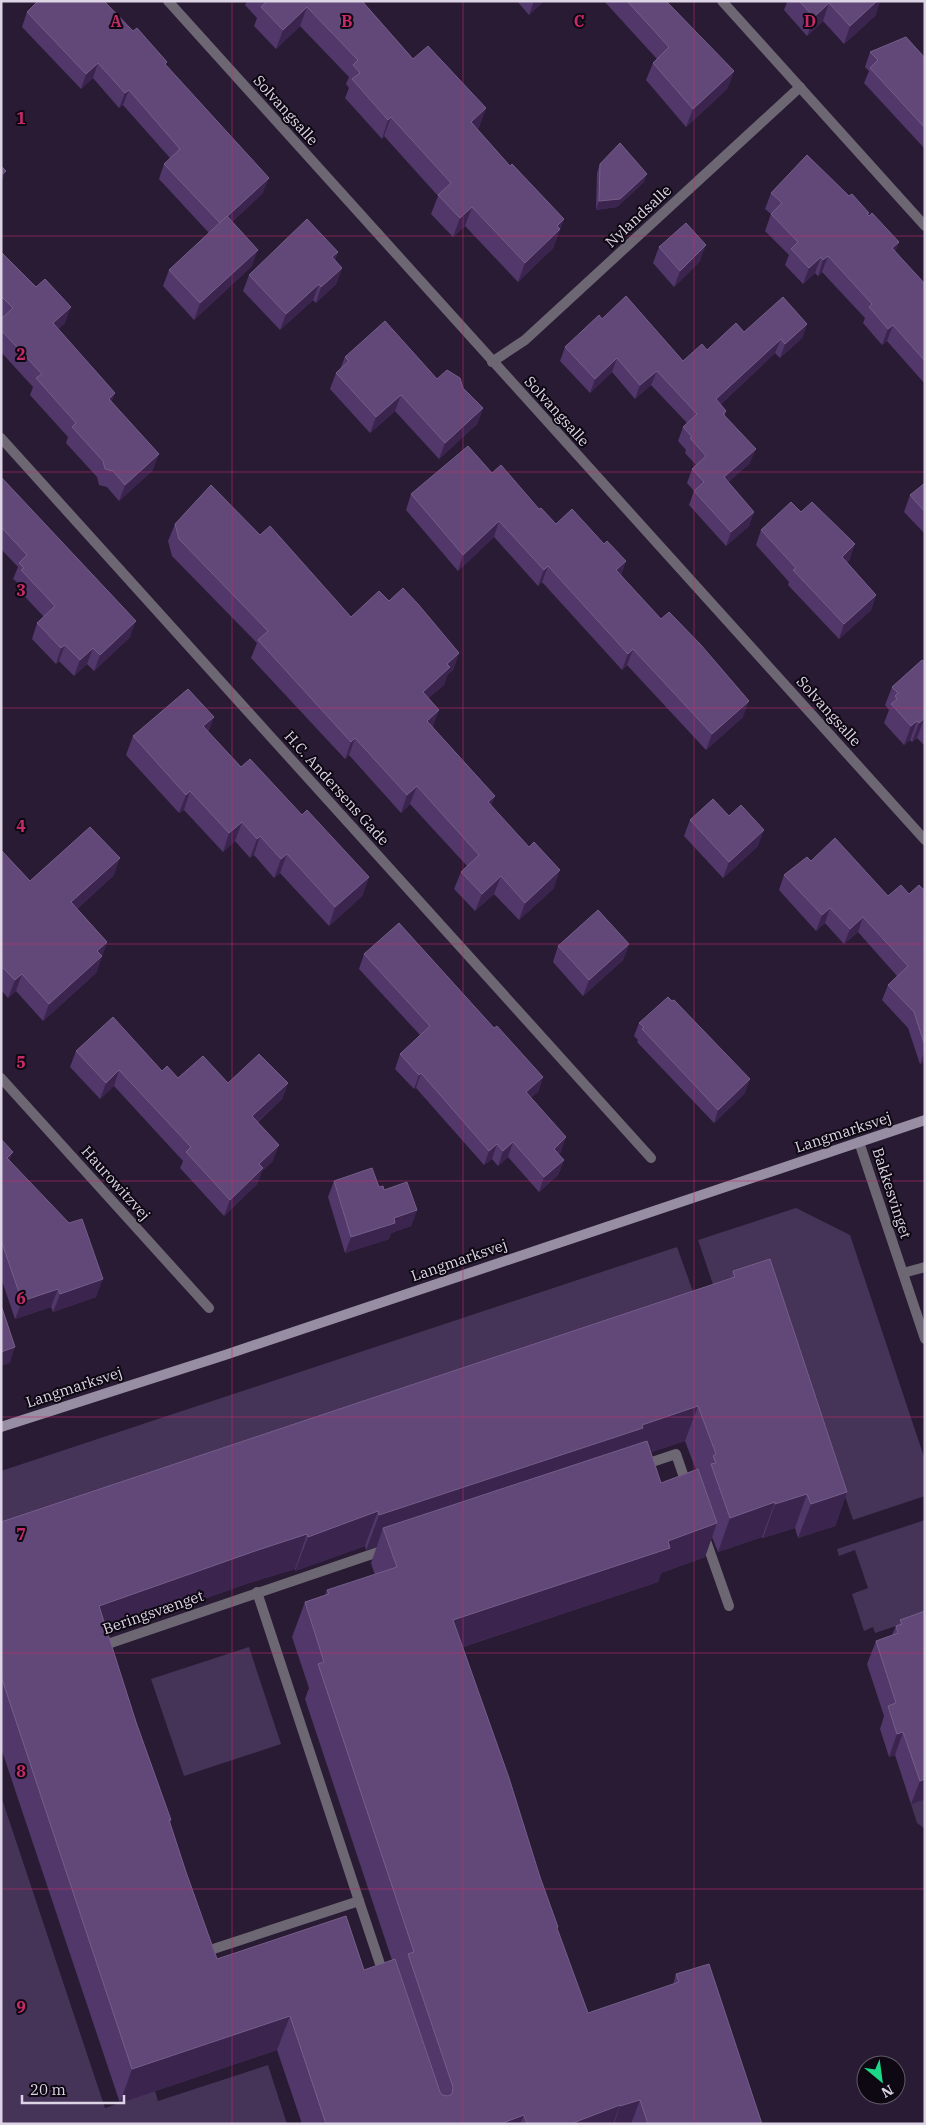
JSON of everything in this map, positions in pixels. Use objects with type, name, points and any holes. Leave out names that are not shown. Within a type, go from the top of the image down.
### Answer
[{"type":"main road","name":"Langmarksvej","points":[[1,1427],[234,1352],[925,1120]]},
{"type":"street","name":"Solvangsalle","points":[[168,1],[925,840]]},
{"type":"street","points":[[722,1],[925,226]]},
{"type":"street","name":"Nylandsalle","points":[[492,362],[525,340],[800,87]]},
{"type":"street","name":"H.C. Andersens Gade","points":[[1,438],[650,1158]]},
{"type":"street","name":"Haurowitzvej","points":[[1,1078],[209,1308]]},
{"type":"street","name":"Bakkesvinget","points":[[859,1142],[925,1339]]},
{"type":"street","points":[[903,1273],[925,1267]]},
{"type":"street","points":[[629,1470],[676,1454],[692,1501]]},
{"type":"street","points":[[702,1529],[729,1606]]},
{"type":"street","name":"Beringsvænget","points":[[101,1655],[98,1646],[396,1546]]},
{"type":"street","points":[[257,1592],[387,1984]]},
{"type":"street","points":[[197,1944],[200,1954],[359,1901]]},
{"type":"shaded area","points":[[796,1208],[850,1235],[925,1460],[925,1496],[853,1520],[775,1287],[720,1305],[698,1240]]},
{"type":"shaded area","points":[[677,1247],[695,1297],[1,1525],[1,1471]]},
{"type":"shaded area","points":[[925,1520],[925,1620],[923,1617],[875,1633],[873,1627],[864,1631],[852,1594],[868,1588],[855,1550],[839,1556],[837,1549]]},
{"type":"shaded area","points":[[249,1647],[281,1744],[184,1776],[151,1679]]},
{"type":"shaded area","points":[[1,1796],[105,2108],[155,2091],[158,2101],[268,2065],[287,2124],[1,2124]]},
{"type":"shaded area","points":[[925,1799],[925,1829],[917,1823],[911,1804]]},
{"type":"building","points":[[38,1],[104,1],[133,31],[137,28],[167,62],[165,64],[269,178],[220,223],[164,164],[180,149],[129,90],[125,93],[98,63],[86,74],[27,12]]},
{"type":"building","points":[[267,1],[362,1],[413,59],[428,46],[486,108],[471,122],[510,166],[512,164],[564,219],[557,226],[560,229],[525,263],[472,207],[460,218],[438,195],[451,183],[391,117],[388,120],[352,79],[360,73],[353,65],[358,60],[307,7],[283,30],[261,7]]},
{"type":"building","points":[[627,1],[666,1],[734,71],[693,109],[653,63],[669,47]]},
{"type":"building","points":[[799,1],[877,1],[850,26],[829,3],[814,17]]},
{"type":"building","points":[[906,37],[925,58],[925,128],[870,68],[878,60],[870,52]]},
{"type":"building","points":[[620,143],[647,174],[620,199],[599,201],[600,164]]},
{"type":"building","points":[[807,155],[849,196],[852,194],[869,213],[867,214],[869,216],[872,213],[899,242],[892,248],[925,284],[925,361],[893,325],[888,329],[869,307],[872,304],[828,256],[823,260],[821,257],[809,268],[791,249],[798,242],[771,214],[782,203],[771,193]]},
{"type":"building","points":[[1,166],[6,171],[1,175]]},
{"type":"building","points":[[227,216],[258,250],[200,303],[169,270]]},
{"type":"building","points":[[307,219],[338,252],[332,257],[342,268],[321,287],[319,284],[286,314],[249,275]]},
{"type":"building","points":[[686,223],[706,245],[680,271],[659,247]]},
{"type":"building","points":[[1,252],[36,287],[45,279],[71,307],[53,323],[115,393],[109,399],[159,454],[125,485],[113,471],[105,469],[103,461],[72,427],[76,423],[36,378],[42,374],[1,330],[1,319],[13,308],[1,296]]},
{"type":"building","points":[[626,296],[683,361],[702,344],[707,350],[736,323],[744,332],[783,297],[807,324],[785,344],[781,339],[716,399],[726,411],[723,414],[756,449],[724,477],[754,512],[731,532],[694,491],[704,482],[692,469],[706,456],[683,427],[697,414],[657,371],[640,385],[617,358],[595,379],[565,347],[599,315],[602,319]]},
{"type":"building","points":[[385,321],[437,379],[447,370],[460,378],[463,388],[483,408],[445,443],[401,395],[376,417],[336,373],[349,361],[345,357]]},
{"type":"building","points":[[468,446],[492,473],[501,465],[539,509],[541,508],[556,524],[572,509],[604,544],[607,541],[626,561],[616,570],[661,619],[669,612],[701,645],[749,701],[712,734],[633,649],[628,654],[548,566],[544,570],[499,521],[463,555],[411,494]]},
{"type":"building","points":[[1,477],[136,621],[100,655],[93,648],[80,660],[65,645],[61,648],[37,623],[55,606],[21,570],[24,568],[19,563],[27,555],[1,527]]},
{"type":"building","points":[[925,483],[925,512],[910,495]]},
{"type":"building","points":[[211,485],[260,535],[270,526],[351,617],[379,591],[389,601],[403,588],[459,653],[447,664],[450,667],[423,692],[439,710],[427,721],[495,796],[488,802],[529,847],[534,842],[560,870],[525,903],[501,876],[482,894],[461,872],[479,855],[417,786],[407,795],[355,738],[351,742],[258,640],[268,631],[179,539],[175,524]]},
{"type":"building","points":[[791,502],[801,512],[812,502],[855,544],[842,557],[876,595],[844,624],[793,570],[796,568],[761,530]]},
{"type":"building","points":[[922,660],[925,662],[925,720],[919,723],[917,721],[911,726],[891,704],[897,699],[895,696],[898,693],[892,687]]},
{"type":"building","points":[[188,689],[214,717],[203,726],[241,767],[250,759],[302,815],[307,810],[369,877],[335,907],[287,854],[281,859],[260,836],[257,839],[242,822],[229,833],[190,791],[186,795],[133,736]]},
{"type":"building","points":[[713,799],[729,816],[741,805],[764,830],[729,862],[690,820]]},
{"type":"building","points":[[90,827],[120,858],[71,902],[107,942],[97,951],[102,956],[49,1004],[22,974],[15,980],[1,966],[1,850],[30,881]]},
{"type":"building","points":[[835,838],[888,896],[901,885],[909,894],[919,885],[925,891],[925,1046],[914,1012],[888,985],[908,966],[863,917],[850,929],[830,908],[822,915],[784,875],[807,857],[811,861]]},
{"type":"building","points":[[598,910],[629,944],[589,980],[558,946]]},
{"type":"building","points":[[399,923],[494,1028],[497,1026],[543,1077],[526,1092],[566,1137],[554,1149],[564,1160],[544,1177],[513,1142],[503,1151],[497,1144],[489,1151],[421,1073],[419,1075],[400,1054],[430,1026],[364,954]]},
{"type":"building","points":[[668,997],[672,1001],[674,1000],[750,1079],[718,1110],[642,1029],[644,1027],[639,1023]]},
{"type":"building","points":[[113,1017],[162,1071],[167,1066],[178,1078],[203,1056],[228,1083],[259,1054],[288,1083],[252,1116],[279,1145],[259,1164],[263,1168],[230,1200],[186,1152],[191,1147],[119,1070],[106,1083],[76,1051]]},
{"type":"building","points":[[1,1139],[13,1152],[7,1158],[69,1223],[82,1219],[103,1279],[60,1294],[58,1289],[22,1301],[1,1240]]},
{"type":"building","points":[[372,1168],[379,1187],[383,1186],[384,1190],[407,1182],[417,1210],[394,1218],[395,1223],[351,1237],[334,1181]]},
{"type":"building","points":[[770,1259],[847,1492],[811,1504],[807,1494],[775,1504],[775,1502],[730,1518],[711,1464],[716,1463],[713,1456],[716,1454],[698,1406],[642,1425],[643,1428],[379,1515],[378,1511],[308,1537],[307,1534],[258,1550],[99,1606],[136,1722],[171,1820],[169,1820],[186,1872],[217,1959],[346,1916],[364,1970],[395,1959],[440,2092],[442,2095],[448,2096],[452,2094],[453,2087],[408,1954],[414,1952],[318,1664],[324,1662],[305,1602],[329,1594],[327,1590],[397,1567],[383,1528],[647,1441],[661,1483],[698,1469],[717,1523],[668,1541],[670,1548],[453,1620],[509,1778],[557,1928],[588,2013],[679,1982],[676,1974],[709,1964],[762,2124],[648,2124],[640,2100],[620,2105],[570,2124],[527,2124],[524,2115],[500,2124],[326,2124],[290,2016],[132,2069],[1,1676],[1,1522],[735,1277],[733,1271]]},
{"type":"building","points":[[1,1305],[15,1347],[1,1352]]},
{"type":"building","points":[[925,1611],[925,1779],[920,1781],[903,1732],[897,1734],[888,1706],[896,1703],[876,1641],[898,1633],[896,1626],[902,1624],[900,1620]]}]
